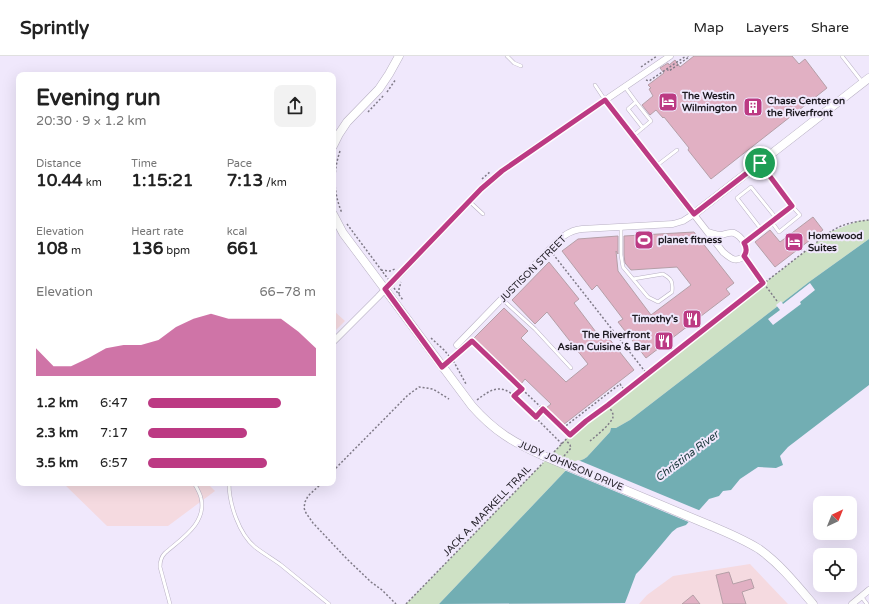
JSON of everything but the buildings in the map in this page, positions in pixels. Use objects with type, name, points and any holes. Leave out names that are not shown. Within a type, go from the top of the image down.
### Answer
[{"type":"street","points":[[336,140],[347,122],[384,82],[399,56]]},
{"type":"street","points":[[336,339],[469,201],[502,171],[670,56]]},
{"type":"street","points":[[694,214],[866,80]]},
{"type":"street","points":[[605,100],[723,252],[730,258],[736,260],[744,256],[747,251],[744,243],[733,233],[719,235],[708,232]]},
{"type":"street","name":"JUSTISON STREET","points":[[457,345],[565,235],[578,229],[673,224],[683,221],[694,214]]},
{"type":"street","name":"JUDY JOHNSON DRIVE","points":[[336,220],[343,233],[442,367],[472,406],[492,426],[516,443],[543,459],[742,539],[765,554],[786,572],[813,604]]},
{"type":"street","points":[[852,604],[869,590]]},
{"type":"lane","points":[[508,56],[521,66]]},
{"type":"lane","points":[[842,56],[866,80]]},
{"type":"lane","points":[[594,85],[605,100]]},
{"type":"lane","points":[[625,87],[651,121],[633,136]]},
{"type":"lane","points":[[636,102],[628,109],[642,128]]},
{"type":"lane","points":[[656,166],[677,150]]},
{"type":"lane","points":[[760,163],[800,215],[779,232],[772,222]]},
{"type":"lane","points":[[761,229],[737,198],[751,187],[776,218]]},
{"type":"lane","points":[[469,201],[483,214]]},
{"type":"lane","points":[[744,243],[792,206]]},
{"type":"lane","points":[[621,227],[621,255],[623,267],[633,279],[648,297],[658,302],[672,292],[673,284],[669,277],[663,274],[633,279]]},
{"type":"lane","points":[[502,299],[535,329],[571,368]]},
{"type":"lane","points":[[170,604],[160,562],[162,557],[197,524],[201,512],[201,498],[195,486]]},
{"type":"lane","points":[[229,486],[234,514],[245,535],[255,547],[271,557],[329,604]]},
{"type":"lane","points":[[861,596],[867,604]]},
{"type":"path","points":[[644,80],[649,81],[687,56]]},
{"type":"path","points":[[553,453],[586,421],[830,232],[843,225],[869,220]]},
{"type":"path","points":[[549,250],[647,374]]},
{"type":"path","points":[[744,256],[777,301]]},
{"type":"path","points":[[399,294],[399,286],[402,282]]},
{"type":"path","points":[[466,336],[570,435]]},
{"type":"path","points":[[442,367],[472,341]]},
{"type":"path","points":[[563,428],[620,384],[626,391]]},
{"type":"path","points":[[336,468],[408,395],[418,387],[433,390],[449,399]]},
{"type":"path","points":[[477,400],[489,391],[497,389],[505,390],[514,396],[562,444]]},
{"type":"path","points":[[514,396],[522,389]]},
{"type":"path","points":[[590,442],[612,419],[613,414],[608,405]]},
{"type":"path","points":[[536,417],[543,409]]},
{"type":"path","points":[[564,456],[570,448],[570,445],[566,440]]},
{"type":"path","name":"JACK A. MARKELL TRAIL","points":[[406,604],[543,459]]},
{"type":"path","points":[[319,486],[308,496],[305,502],[304,508],[306,513],[313,523],[347,559],[396,604]]},
{"type":"shaded area","points":[[869,220],[869,239],[809,282],[630,420],[616,428],[611,428],[610,432],[587,457],[572,464],[439,604],[406,604],[570,435],[830,232],[858,221]]},
{"type":"shaded area","points":[[336,313],[345,321],[336,330]]},
{"type":"shaded area","points":[[66,486],[210,486],[215,491],[168,526],[107,526]]},
{"type":"shaded area","points":[[750,564],[788,604],[639,604],[647,595],[673,576]]},
{"type":"water","name":"Christina River","points":[[869,239],[869,385],[788,447],[780,456],[783,465],[776,468],[758,467],[740,479],[731,490],[723,491],[719,496],[709,499],[686,525],[677,528],[672,532],[636,574],[625,603],[439,604],[572,464],[587,457],[610,432],[611,428],[616,428],[630,420],[809,282]]},
{"type":"pier","points":[[810,283],[815,290],[800,302],[801,304],[773,325],[768,319],[780,310],[776,305],[781,301],[783,304]]},
{"type":"pier","points":[[578,460],[701,511],[691,523],[564,470],[571,463]]},
{"type":"place","name":"The Westin Wilmington","points":[[668,102]]},
{"type":"place","name":"Chase Center on the Riverfront","points":[[753,107]]},
{"type":"place","name":"planet fitness","points":[[644,240]]},
{"type":"place","name":"Homewood Suites","points":[[794,242]]},
{"type":"place","name":"Timothy's","points":[[692,319]]},
{"type":"place","name":"The Riverfront Asian Cuisine & Bar","points":[[664,341]]},
{"type":"route","points":[[605,100],[694,214],[760,163],[792,206],[744,243],[747,251],[744,256],[763,283],[570,435],[543,409],[536,417],[514,396],[522,389],[472,341],[442,367],[385,289],[495,176],[605,100]]}]
